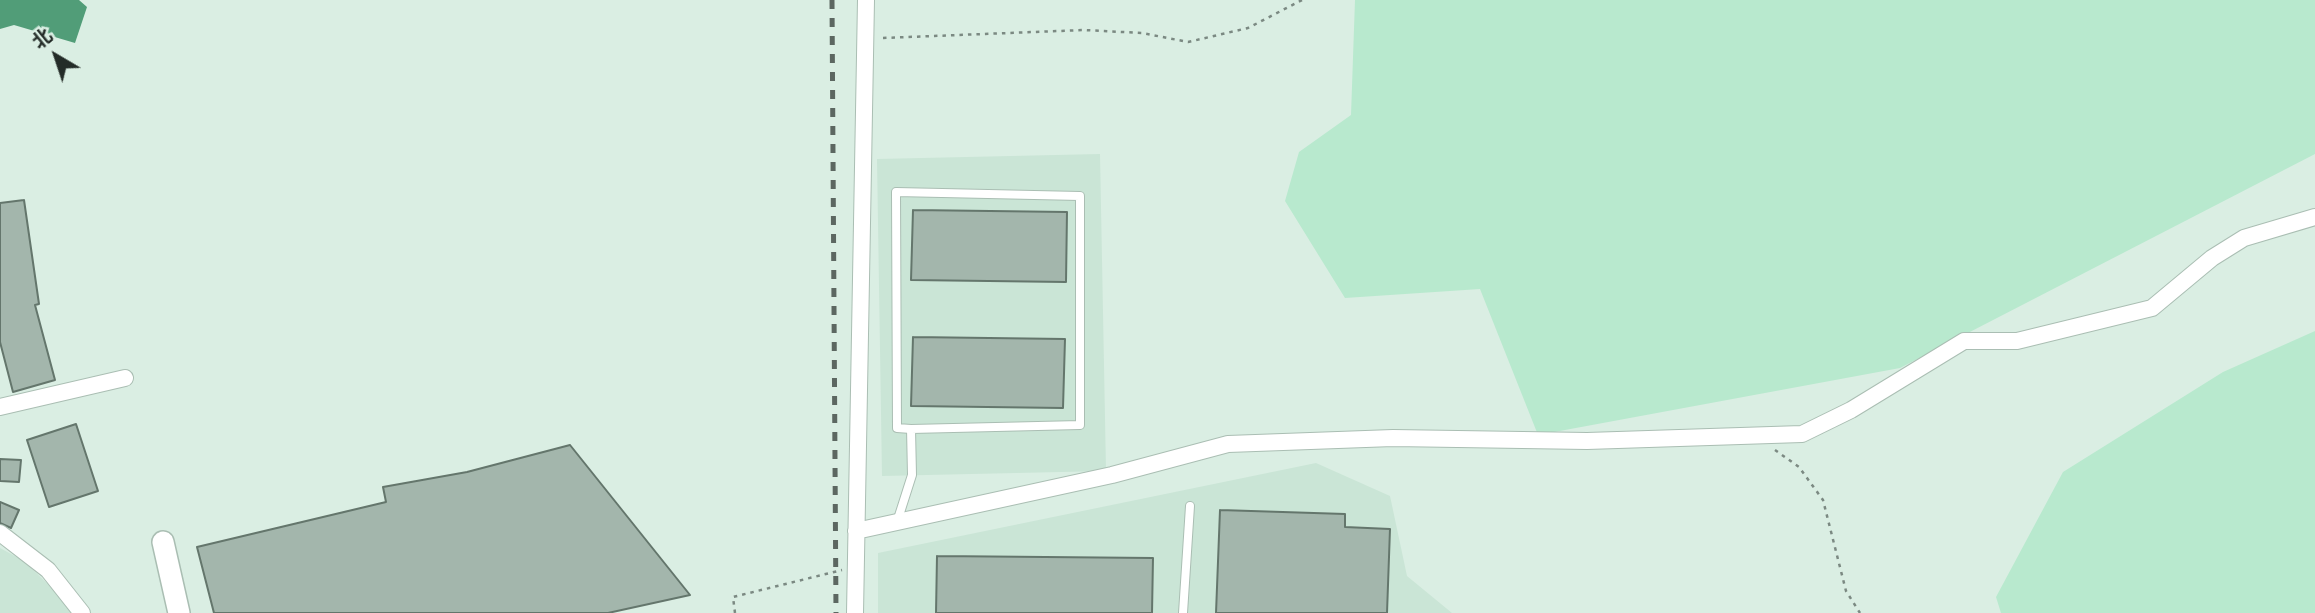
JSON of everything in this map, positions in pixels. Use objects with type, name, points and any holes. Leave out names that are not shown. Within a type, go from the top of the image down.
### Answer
[{"type":"street","points":[[855,613],[866,0]]},
{"type":"street","points":[[856,531],[1112,475],[1228,443],[1393,438],[1587,441],[1802,434],[1851,410],[1964,341],[2017,341],[2152,308],[2212,258],[2244,238],[2315,217]]},
{"type":"street","points":[[0,407],[125,378]]},
{"type":"street","points":[[0,533],[48,570],[82,613]]},
{"type":"street","points":[[163,542],[179,613]]},
{"type":"lane","points":[[896,192],[1080,196],[1080,425],[911,429],[897,428],[896,192]]},
{"type":"lane","points":[[897,522],[912,475],[911,429]]},
{"type":"lane","points":[[1183,613],[1190,506]]},
{"type":"path","points":[[865,39],[1084,30],[1142,33],[1188,42],[1248,28],[1302,0]]},
{"type":"path","points":[[1756,436],[1799,467],[1823,500],[1846,591],[1860,613]]},
{"type":"path","points":[[735,613],[733,597],[855,568]]},
{"type":"shaded area","points":[[0,0],[79,0],[87,7],[75,43],[14,25],[0,29]]},
{"type":"shaded area","points":[[1355,0],[2315,0],[2315,154],[1900,368],[1538,435],[1480,289],[1345,298],[1285,201],[1299,152],[1351,115]]},
{"type":"shaded area","points":[[1100,154],[1106,471],[882,476],[877,159]]},
{"type":"shaded area","points":[[2315,331],[2315,613],[2001,613],[1996,597],[2063,472],[2223,372]]},
{"type":"shaded area","points":[[1316,463],[1390,496],[1407,576],[1452,613],[878,613],[878,553]]},
{"type":"shaded area","points":[[0,548],[24,561],[63,599],[72,613],[0,613]]},
{"type":"building","points":[[24,200],[39,304],[35,305],[55,380],[13,392],[0,342],[0,203]]},
{"type":"building","points":[[913,210],[1067,212],[1066,282],[911,280]]},
{"type":"building","points":[[913,337],[1065,339],[1063,408],[911,406]]},
{"type":"building","points":[[76,424],[98,491],[49,507],[27,440]]},
{"type":"building","points":[[570,445],[690,595],[608,613],[214,613],[197,547],[386,502],[383,487],[467,472]]},
{"type":"building","points":[[0,459],[21,460],[19,482],[0,481]]},
{"type":"building","points":[[0,502],[19,510],[11,528],[0,523]]},
{"type":"building","points":[[1220,510],[1345,514],[1345,527],[1390,529],[1387,613],[1216,613]]},
{"type":"building","points":[[937,556],[1153,558],[1152,613],[936,613]]},
{"type":"railway","points":[[832,0],[836,613]]}]
